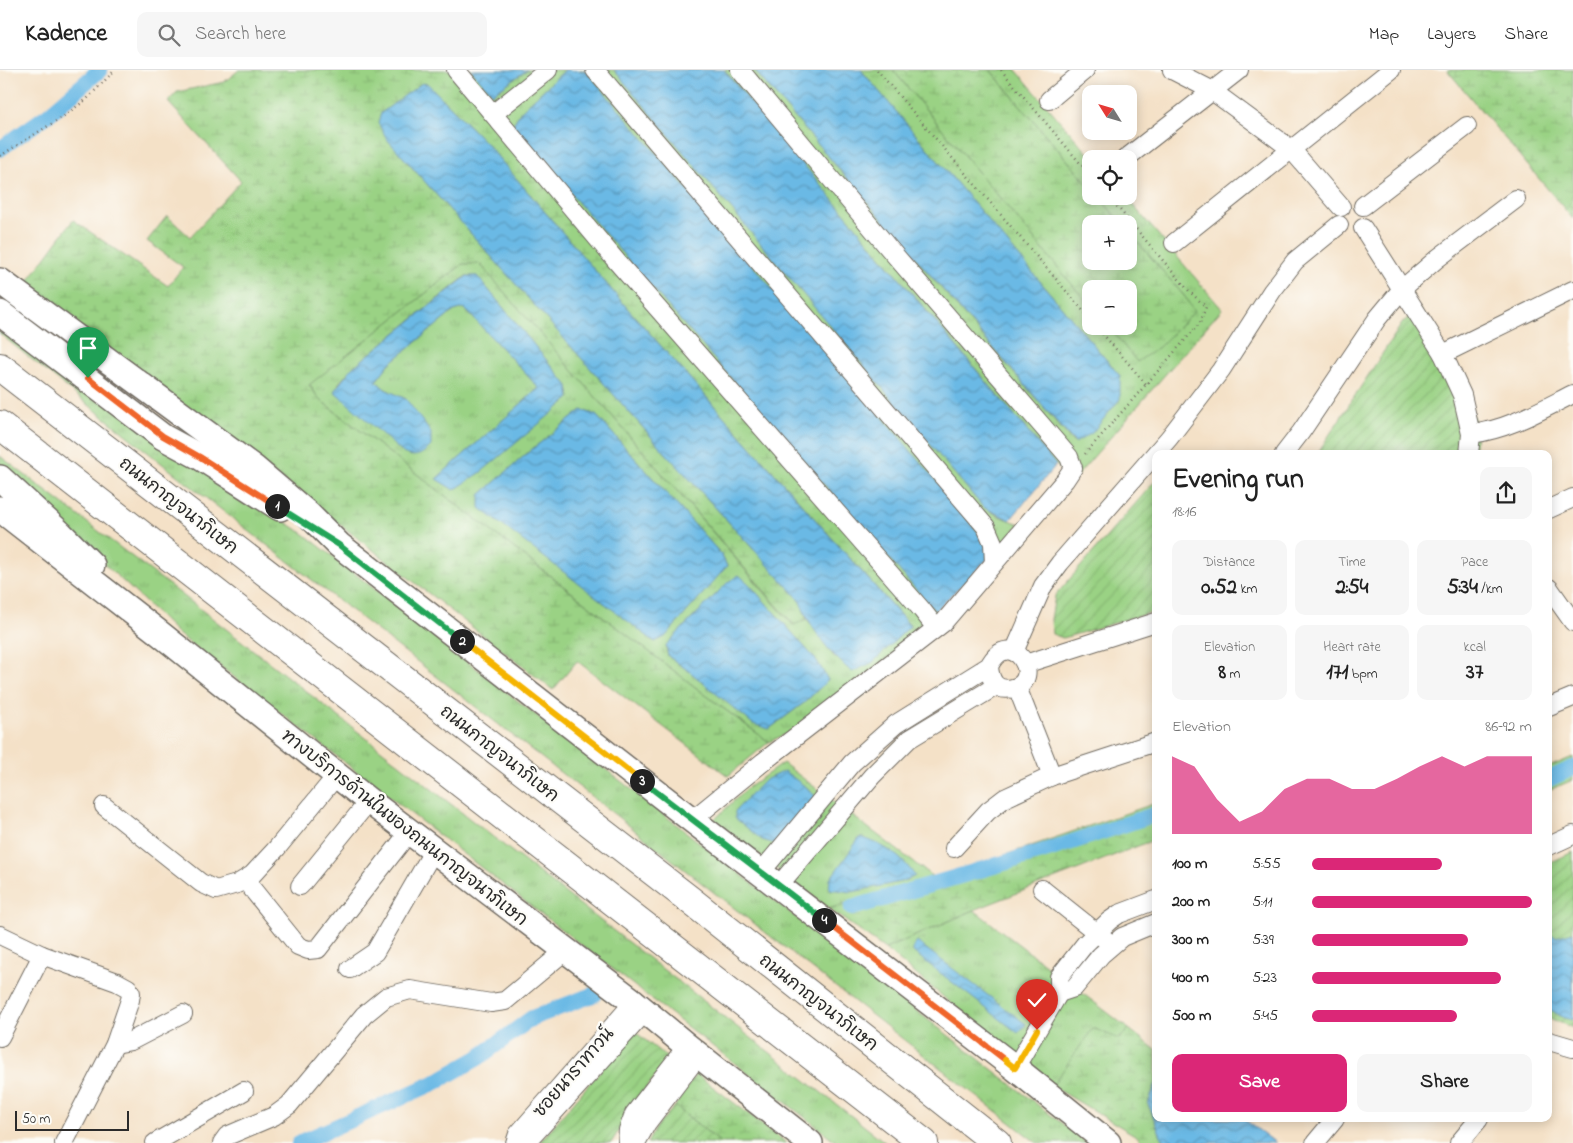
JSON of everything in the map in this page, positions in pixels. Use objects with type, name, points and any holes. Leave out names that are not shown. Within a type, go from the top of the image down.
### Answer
[{"type":"highway","name":"ถนนกาญจนาภิเษก","points":[[0,367],[683,894],[997,1143]]},
{"type":"highway","points":[[0,425],[924,1143]]},
{"type":"main road","points":[[0,281],[261,474],[310,515],[339,545]]},
{"type":"main road","points":[[0,313],[163,436],[200,457],[339,545],[1015,1068],[1108,1143]]},
{"type":"main road","points":[[163,436],[174,440],[180,437],[185,429],[179,412]]},
{"type":"main road","points":[[0,478],[62,534],[158,632]]},
{"type":"main road","name":"ทางบริการด้านในของถนนกาญจนาภิเษก","points":[[0,509],[158,632],[337,776],[640,1007],[810,1143]]},
{"type":"street","points":[[456,70],[618,262],[936,628]]},
{"type":"street","points":[[494,114],[548,70]]},
{"type":"street","points":[[595,70],[986,527],[993,543],[994,563]]},
{"type":"street","points":[[692,820],[763,762],[943,622],[1073,468],[1069,457],[880,238],[740,70]]},
{"type":"street","points":[[1049,100],[1085,70]]},
{"type":"street","points":[[1172,70],[1211,90],[1292,149],[1341,207]]},
{"type":"street","points":[[1136,150],[1239,70]]},
{"type":"street","points":[[1174,243],[1391,70]]},
{"type":"street","points":[[1362,206],[1467,126]]},
{"type":"street","points":[[1287,450],[1377,319],[1402,289],[1438,258],[1516,199]]},
{"type":"street","points":[[1352,202],[1362,206],[1367,214],[1367,219],[1360,231],[1346,232],[1339,225],[1337,214],[1341,207],[1352,202]]},
{"type":"street","points":[[1159,450],[1221,370],[1272,291],[1295,262],[1339,225]]},
{"type":"street","points":[[1363,228],[1443,354],[1462,395],[1471,434],[1469,450]]},
{"type":"street","points":[[1443,354],[1573,290]]},
{"type":"street","points":[[1471,434],[1488,432],[1537,412],[1573,394]]},
{"type":"street","points":[[1020,658],[1042,586],[1152,457]]},
{"type":"street","points":[[1552,508],[1573,498]]},
{"type":"street","points":[[1557,598],[1573,622]]},
{"type":"street","points":[[1020,658],[1152,623]]},
{"type":"street","points":[[770,879],[852,763],[896,724],[989,666],[994,657],[1003,651],[1020,658],[1027,668],[1025,679],[1017,687],[1007,689],[996,686],[990,677],[989,666]]},
{"type":"street","points":[[770,879],[909,739],[996,686]]},
{"type":"street","points":[[1017,687],[1052,776]]},
{"type":"street","points":[[1552,706],[1573,697]]},
{"type":"street","points":[[954,848],[988,811],[1005,798],[1052,776],[1152,743]]},
{"type":"street","points":[[104,806],[202,883],[216,890],[226,888],[252,875],[337,776]]},
{"type":"street","points":[[300,886],[369,801]]},
{"type":"street","points":[[245,880],[298,946],[308,950],[318,950],[410,831]]},
{"type":"street","points":[[1552,845],[1573,835]]},
{"type":"street","points":[[350,969],[375,952],[434,850]]},
{"type":"street","points":[[1042,889],[1112,945]]},
{"type":"street","points":[[1015,1068],[1059,993],[1059,977],[1097,932],[1120,914],[1152,902]]},
{"type":"street","points":[[1059,993],[1074,988],[1101,955],[1112,945],[1130,932],[1152,924]]},
{"type":"street","points":[[0,935],[42,955],[116,982],[128,988],[131,993],[115,1044],[64,1143]]},
{"type":"street","points":[[222,1143],[228,1136],[274,1116],[289,1105],[364,1015],[386,997],[410,990],[492,1003],[505,1001],[565,951]]},
{"type":"street","points":[[0,1036],[42,955]]},
{"type":"street","name":"ซอยนาราทาวน์","points":[[515,1143],[518,1134],[640,1007]]},
{"type":"street","name":"ซอยนาราทาวน์","points":[[526,1143],[640,1007]]},
{"type":"street","points":[[115,1044],[131,1041],[183,1014]]},
{"type":"street","points":[[1552,1043],[1573,1048]]},
{"type":"street","points":[[627,1143],[628,1130],[634,1114],[693,1051]]},
{"type":"street","points":[[636,1143],[693,1051]]},
{"type":"street","points":[[155,1143],[244,1091]]},
{"type":"street","points":[[1315,1143],[1332,1122]]},
{"type":"street","points":[[1459,1143],[1476,1122]]},
{"type":"path","points":[[0,156],[80,104],[115,70]]},
{"type":"path","points":[[877,70],[1082,309]]},
{"type":"path","points":[[1001,70],[1082,165]]},
{"type":"path","points":[[1073,468],[1200,323],[1206,307],[1189,291],[1116,205]]},
{"type":"path","points":[[1104,335],[1146,384]]},
{"type":"green space","points":[[239,70],[471,70],[492,94],[512,126],[935,611],[914,630],[628,309],[485,142],[428,84],[387,139],[661,448],[799,599],[807,619],[794,625],[479,263],[463,264],[309,385],[320,400],[769,742],[728,776],[577,661],[553,690],[324,512],[25,285],[73,220],[168,286],[183,267],[147,241],[167,216],[190,237],[241,181],[168,102],[177,92],[224,82]]},
{"type":"green space","points":[[527,70],[565,70],[521,111],[512,126],[492,94]]},
{"type":"green space","points":[[579,70],[614,70],[983,507],[1020,524],[987,560],[586,71]]},
{"type":"green space","points":[[724,70],[754,70],[1074,443],[1120,376],[1085,335],[1115,335],[1137,361],[1185,297],[1137,241],[1137,215],[1114,215],[1106,205],[1133,205],[1222,309],[1077,476],[1060,469]]},
{"type":"green space","points":[[861,70],[893,70],[1082,296],[1082,331]]},
{"type":"green space","points":[[893,70],[990,70],[1082,177],[1082,205],[1106,205],[1114,215],[1082,215],[1082,270],[1137,270],[1137,241],[1185,297],[1194,312],[1159,347],[1137,362],[1115,335],[1137,335],[1137,280],[1082,280],[1082,296]]},
{"type":"green space","points":[[990,70],[1016,70],[1085,150],[1082,150],[1082,177]]},
{"type":"green space","points":[[1447,70],[1573,70],[1573,219]]},
{"type":"green space","points":[[479,262],[793,625],[807,619],[835,658],[873,662],[910,626],[914,630],[914,638],[792,731],[769,742],[320,400],[309,384],[463,264]],"holes":[[[466,276],[477,276],[568,386],[570,398],[436,479],[539,388],[464,308],[454,311],[389,364],[376,381],[385,389],[406,399],[338,384],[352,368]],[[582,410],[596,415],[721,554],[727,566],[655,642],[480,495],[531,450]],[[739,576],[749,584],[817,661],[828,680],[805,702],[769,729],[668,656],[666,645],[728,582]]]},
{"type":"green space","points":[[1420,309],[1477,425],[1474,450],[1320,450],[1403,322]]},
{"type":"green space","points":[[0,320],[194,463],[304,534],[1087,1143],[1037,1143],[170,470],[0,334]]},
{"type":"green space","points":[[0,456],[185,597],[886,1143],[838,1143],[177,633],[46,512],[0,474]]},
{"type":"green space","points":[[1152,485],[1152,612],[1063,638],[1052,634],[1051,619],[1055,596]]},
{"type":"green space","points":[[1573,757],[1573,780],[1552,789],[1552,766]]},
{"type":"green space","points":[[783,763],[933,877],[829,909],[714,820],[746,789]]},
{"type":"green space","points":[[1152,804],[1152,841],[974,910],[885,949],[829,909],[970,867]]},
{"type":"green space","points":[[1573,852],[1573,1028],[1552,1019],[1552,862]]},
{"type":"green space","points":[[974,910],[1129,1029],[1119,1039],[1052,1086],[885,949]]},
{"type":"green space","points":[[1093,1028],[1119,1039],[1129,1029],[1152,1047],[1152,1094],[1148,1104],[1152,1114],[1152,1122],[1155,1122],[1164,1143],[1142,1143],[1138,1137],[1052,1086]]},
{"type":"green space","points":[[634,1031],[669,1059],[638,1099],[611,1143],[539,1143]]},
{"type":"green space","points":[[696,1074],[787,1143],[721,1143],[675,1106]]},
{"type":"green space","points":[[675,1106],[721,1143],[647,1143],[657,1126]]},
{"type":"water","points":[[471,70],[527,70],[492,94]]},
{"type":"water","points":[[565,70],[586,71],[953,500],[988,545],[987,560],[935,611],[512,126],[521,111]]},
{"type":"water","points":[[614,70],[724,70],[1056,465],[1010,520],[983,507]]},
{"type":"water","points":[[754,70],[861,70],[1082,331],[1082,335],[1085,335],[1120,376],[1120,399],[1092,433],[1075,443]]},
{"type":"water","points":[[422,83],[428,84],[485,142],[628,309],[910,626],[873,662],[852,672],[835,656],[814,630],[799,599],[661,448],[387,139],[378,123],[381,113]]},
{"type":"water","points":[[467,276],[477,276],[568,386],[570,398],[480,473],[454,490],[436,479],[539,388],[464,308],[454,311],[389,364],[376,381],[385,389],[406,399],[431,433],[431,446],[425,452],[415,456],[403,453],[334,391],[352,368]]},
{"type":"water","points":[[582,410],[596,415],[721,554],[727,566],[665,637],[655,642],[480,508],[480,495],[531,450]]},
{"type":"water","points":[[739,575],[817,661],[828,680],[805,702],[769,729],[753,724],[668,656],[666,645],[728,582]]},
{"type":"water","points":[[784,771],[816,797],[776,844],[762,840],[735,818],[735,811],[765,780]]},
{"type":"water","points":[[860,837],[876,843],[891,852],[904,862],[915,876],[905,881],[852,892],[829,889],[830,879]]},
{"type":"water","points":[[1573,932],[1573,1020],[1564,1018],[1552,1011],[1552,935],[1556,937]]},
{"type":"water","points":[[917,942],[1026,1024],[1018,1033],[913,952],[913,947]]},
{"type":"water","points":[[1152,1094],[1152,1114],[1148,1104]]},
{"type":"water","points":[[1155,1122],[1248,1122],[1276,1143],[1164,1143]]},
{"type":"waterway","points":[[0,149],[48,115],[100,70]]},
{"type":"waterway","points":[[1552,778],[1573,768]]},
{"type":"waterway","points":[[852,908],[1051,849],[1152,815]]},
{"type":"waterway","points":[[299,1143],[434,1083],[478,1058],[532,1018],[595,994]]},
{"type":"route","points":[[88,378],[123,407],[163,436],[200,457],[339,545],[1015,1068],[1037,1030]]}]
